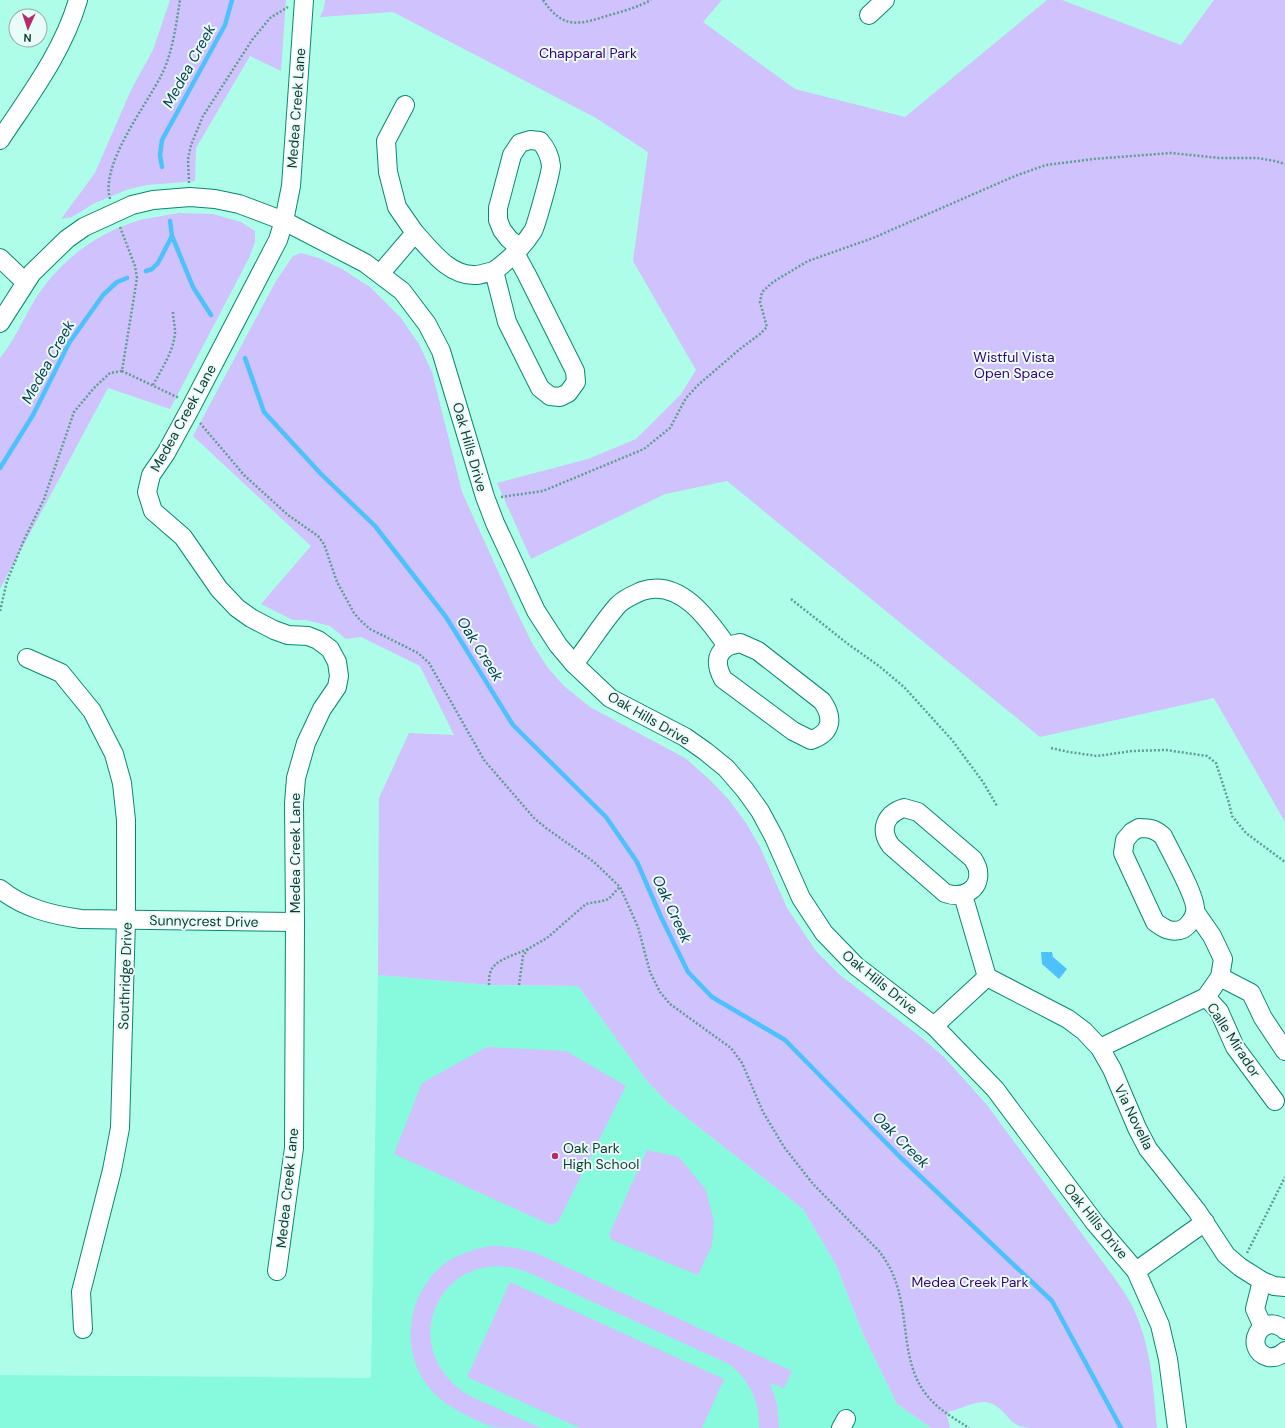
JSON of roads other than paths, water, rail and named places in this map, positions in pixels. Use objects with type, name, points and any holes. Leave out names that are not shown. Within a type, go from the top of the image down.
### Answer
[{"type":"street","points":[[0,140],[38,85],[61,44],[78,0]]},
{"type":"street","points":[[869,15],[885,0]]},
{"type":"street","name":"Medea Creek Lane","points":[[277,1272],[294,1148],[294,803],[296,778],[306,743],[322,709],[337,687],[339,676],[337,662],[330,649],[318,640],[308,636],[288,635],[274,630],[251,618],[237,608],[218,589],[183,537],[153,511],[147,492],[150,475],[166,453],[190,409],[278,240],[284,221],[291,186],[304,4]]},
{"type":"street","points":[[405,105],[386,141],[388,172],[397,207],[415,233],[439,260],[458,272],[475,275],[494,271],[517,250],[534,230],[551,167],[547,149],[540,141],[530,140],[520,143],[512,154],[498,208],[498,220],[502,230],[517,250],[527,274],[575,371],[576,382],[568,393],[560,397],[550,396],[540,388],[507,322],[494,271]]},
{"type":"street","name":"Oak Hills Drive","points":[[0,323],[32,273],[67,238],[84,227],[132,205],[153,200],[190,197],[215,199],[239,204],[284,221],[365,263],[402,291],[427,324],[441,351],[485,497],[495,523],[536,611],[558,644],[574,664],[610,698],[685,737],[726,768],[745,790],[760,811],[801,898],[824,933],[856,966],[934,1026],[995,1089],[1095,1223],[1136,1271],[1160,1325],[1168,1358],[1177,1428]]},
{"type":"street","points":[[380,274],[415,233]]},
{"type":"street","points":[[0,258],[25,282]]},
{"type":"street","points":[[574,664],[619,605],[630,595],[648,589],[669,590],[685,598],[710,621],[728,646]]},
{"type":"street","points":[[740,643],[758,651],[822,701],[828,709],[830,716],[829,725],[825,732],[811,740],[794,731],[723,679],[718,669],[717,662],[720,654],[728,646],[740,643]]},
{"type":"street","name":"Southridge Drive","points":[[27,658],[61,673],[92,711],[114,754],[122,783],[126,820],[126,920],[120,1128],[112,1170],[82,1292],[83,1329]]},
{"type":"street","points":[[904,808],[918,812],[973,859],[978,869],[978,879],[973,889],[963,895],[952,896],[945,893],[891,846],[886,840],[884,832],[885,824],[891,815],[897,810],[904,808]]},
{"type":"street","points":[[1100,1048],[1206,997],[1220,977],[1222,959],[1212,936],[1196,913],[1194,901],[1163,836],[1150,828],[1139,828],[1132,832],[1125,840],[1123,853],[1155,922],[1165,929],[1179,931],[1188,926],[1196,913]]},
{"type":"street","name":"Sunnycrest Drive","points":[[1,890],[23,904],[54,915],[81,919],[295,922]]},
{"type":"street","points":[[934,1026],[987,977],[963,895]]},
{"type":"street","name":"Via Novella","points":[[987,977],[1068,1019],[1084,1031],[1100,1048],[1112,1069],[1137,1128],[1148,1149],[1205,1222],[1226,1255],[1240,1267],[1262,1281],[1274,1286],[1285,1287]]},
{"type":"street","points":[[1220,977],[1250,993],[1263,1018],[1285,1051]]},
{"type":"street","name":"Calle Mirador","points":[[1206,997],[1219,1011],[1235,1046],[1275,1101]]},
{"type":"street","points":[[1136,1271],[1205,1222]]},
{"type":"street","points":[[1262,1281],[1255,1309],[1263,1327]]},
{"type":"street","points":[[1285,1330],[1276,1324],[1270,1324],[1263,1327],[1257,1333],[1256,1338],[1256,1344],[1261,1353],[1271,1357],[1276,1357],[1285,1351]]},
{"type":"water","points":[[1041,952],[1052,952],[1053,957],[1067,969],[1059,979],[1042,964]]},
{"type":"waterway","name":"Medea Creek","points":[[162,167],[160,155],[162,140],[225,25],[232,0]]},
{"type":"waterway","name":"Medea Creek","points":[[146,271],[152,269],[158,263],[172,236],[170,221]]},
{"type":"waterway","name":"Oak Creek","points":[[172,236],[193,287],[211,315]]},
{"type":"waterway","name":"Medea Creek","points":[[0,468],[33,415],[69,343],[103,295],[117,282],[127,278]]},
{"type":"waterway","name":"Oak Creek","points":[[245,358],[264,412],[321,474],[375,526],[446,617],[513,725],[606,817],[637,862],[661,917],[688,972],[712,997],[785,1040],[900,1157],[1052,1301],[1121,1428]]},
{"type":"place","name":"Oak Park High School","points":[[555,1156]]},
{"type":"park label","name":"Chapparal Park","points":[[588,53]]},
{"type":"park label","name":"Wistful Vista Open Space","points":[[1014,366]]},
{"type":"park label","name":"Medea Creek Park","points":[[970,1282]]}]
